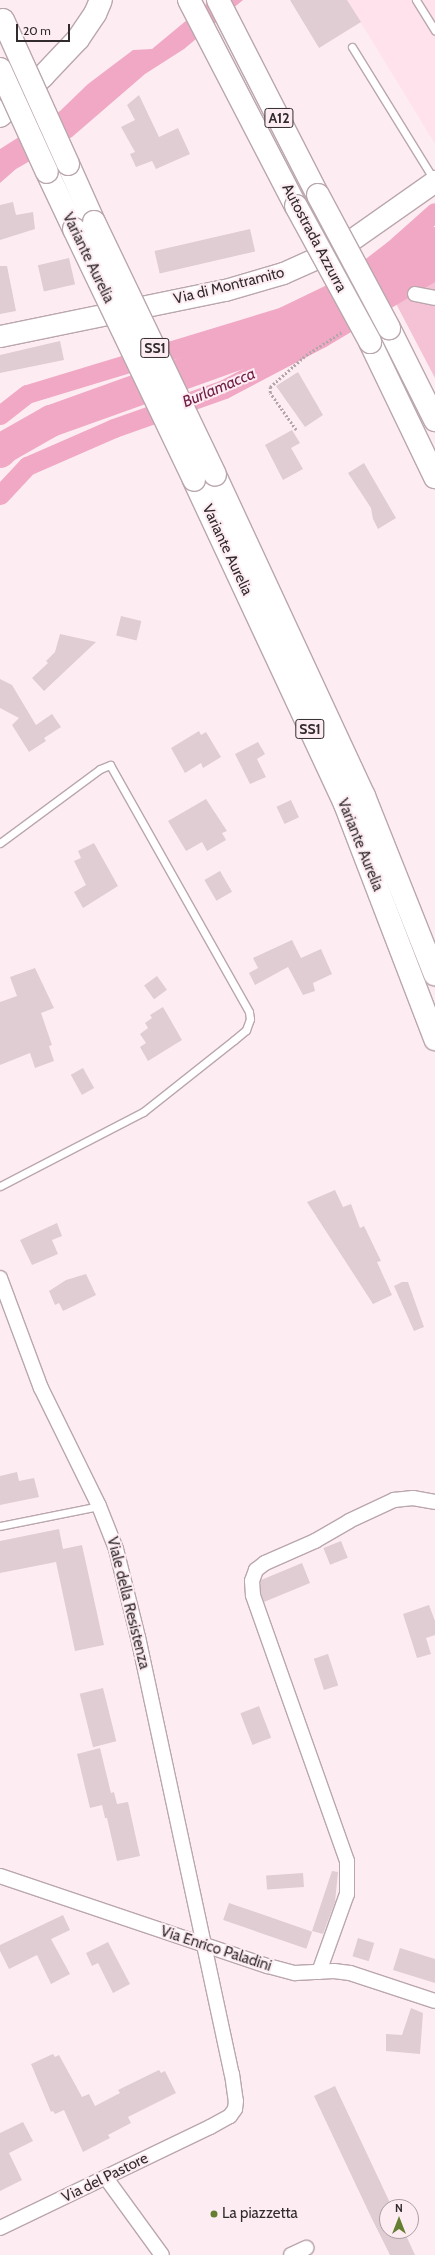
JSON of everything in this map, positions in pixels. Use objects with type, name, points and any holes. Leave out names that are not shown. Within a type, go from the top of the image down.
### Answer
[{"type":"highway","points":[[0,116],[43,76],[83,33],[101,0]]},
{"type":"highway","name":"Autostrada Azzurra","points":[[189,0],[218,53],[296,206],[370,342],[435,478]]},
{"type":"highway","name":"Autostrada Azzurra","points":[[218,0],[318,195],[389,328],[435,420]]},
{"type":"highway","name":"Variante Aurelia","points":[[2,17],[94,222],[215,475],[364,796],[435,974]]},
{"type":"highway","name":"Variante Aurelia","points":[[0,69],[47,172],[194,480],[344,804],[435,1039]]},
{"type":"main road","name":"Via di Montramito","points":[[0,336],[225,290],[283,273],[318,259],[352,241],[435,181]]},
{"type":"street","points":[[415,294],[435,298]]},
{"type":"street","name":"Viale della Resistenza","points":[[0,1278],[41,1388],[99,1506],[116,1549],[138,1637],[204,1945]]},
{"type":"street","points":[[319,1972],[347,1894],[347,1860],[254,1595],[252,1581],[256,1570],[265,1564],[315,1541],[349,1521],[388,1503],[413,1498],[435,1502]]},
{"type":"street","name":"Via Enrico Paladini","points":[[0,1876],[288,1972],[350,1973],[435,2001]]},
{"type":"street","name":"Via del Pastore","points":[[0,2228],[106,2178],[230,2116],[235,2109],[236,2101],[204,1945]]},
{"type":"street","points":[[106,2178],[162,2255]]},
{"type":"street","points":[[292,2255],[306,2248]]},
{"type":"lane","points":[[416,0],[435,30]]},
{"type":"lane","points":[[352,47],[435,181]]},
{"type":"lane","points":[[0,843],[100,769],[110,765],[249,1012],[250,1019],[246,1030],[143,1112],[0,1186]]},
{"type":"lane","points":[[0,1526],[99,1506]]},
{"type":"path","points":[[296,430],[270,393],[270,388],[306,355],[347,328]]},
{"type":"shaded area","points":[[211,0],[243,0],[184,49],[145,74],[72,137],[16,169],[0,183],[0,149],[60,111],[88,84],[133,50],[152,49]]},
{"type":"shaded area","points":[[347,0],[435,0],[435,144],[407,98]]},
{"type":"shaded area","points":[[435,270],[435,378],[392,296]]},
{"type":"building","points":[[290,0],[347,0],[361,22],[319,48]]},
{"type":"building","points":[[139,95],[159,137],[178,128],[190,154],[156,169],[152,161],[136,167],[130,154],[135,152],[121,127],[135,120],[127,105]]},
{"type":"building","points":[[13,202],[16,215],[33,212],[35,229],[0,240],[0,205]]},
{"type":"building","points":[[250,229],[255,251],[160,273],[155,251]]},
{"type":"building","points":[[69,258],[75,284],[44,292],[38,265]]},
{"type":"building","points":[[0,266],[7,266],[16,311],[0,314]]},
{"type":"building","points":[[60,341],[64,360],[0,373],[0,355]]},
{"type":"building","points":[[298,372],[323,415],[305,427],[276,386]]},
{"type":"building","points":[[292,430],[300,443],[291,448],[303,469],[283,480],[265,445]]},
{"type":"building","points":[[364,463],[396,518],[378,529],[373,519],[371,508],[348,473]]},
{"type":"building","points":[[121,616],[141,621],[137,640],[116,635]]},
{"type":"building","points":[[60,634],[96,642],[44,691],[32,678],[48,663],[46,661],[55,652]]},
{"type":"building","points":[[0,679],[12,685],[36,725],[52,714],[61,727],[44,738],[46,741],[29,752],[12,725],[19,718],[0,708]]},
{"type":"building","points":[[199,731],[201,735],[206,732],[221,757],[203,768],[201,763],[185,773],[171,748]]},
{"type":"building","points":[[258,742],[265,754],[257,759],[266,777],[250,784],[235,754]]},
{"type":"building","points":[[206,799],[227,831],[222,833],[226,840],[207,851],[202,842],[186,851],[168,821]]},
{"type":"building","points":[[291,800],[299,817],[285,824],[276,807]]},
{"type":"building","points":[[94,843],[118,886],[83,908],[74,892],[86,885],[74,861],[81,858],[78,851]]},
{"type":"building","points":[[220,871],[232,892],[216,901],[204,880]]},
{"type":"building","points":[[292,940],[301,958],[321,949],[332,974],[313,983],[315,991],[303,995],[288,967],[255,985],[249,973],[258,968],[253,958]]},
{"type":"building","points":[[35,968],[54,1008],[41,1013],[52,1045],[49,1046],[54,1061],[35,1068],[30,1053],[0,1065],[0,1002],[17,996],[10,977]]},
{"type":"building","points":[[157,976],[167,990],[154,999],[144,985]]},
{"type":"building","points":[[163,1007],[182,1040],[148,1061],[140,1047],[146,1043],[140,1034],[148,1028],[145,1023],[152,1018],[150,1015]]},
{"type":"building","points":[[83,1068],[94,1088],[82,1095],[71,1075]]},
{"type":"building","points":[[335,1190],[343,1207],[351,1204],[360,1228],[364,1226],[381,1261],[377,1262],[392,1295],[373,1304],[307,1202]]},
{"type":"building","points":[[57,1223],[62,1236],[52,1240],[58,1254],[32,1265],[20,1240]]},
{"type":"building","points":[[86,1274],[96,1295],[63,1311],[59,1303],[55,1305],[49,1291],[66,1280]]},
{"type":"building","points":[[402,1282],[408,1282],[424,1327],[414,1331],[394,1286]]},
{"type":"building","points":[[17,1472],[19,1481],[34,1478],[39,1497],[0,1505],[0,1476]]},
{"type":"building","points":[[59,1529],[63,1549],[82,1545],[104,1645],[75,1651],[56,1562],[0,1573],[0,1541]]},
{"type":"building","points":[[341,1541],[348,1558],[330,1565],[323,1548]]},
{"type":"building","points":[[302,1563],[310,1583],[264,1602],[261,1593],[261,1580]]},
{"type":"building","points":[[429,1605],[435,1621],[435,1635],[426,1638],[431,1654],[417,1658],[403,1614]]},
{"type":"building","points":[[328,1654],[338,1685],[324,1690],[314,1659]]},
{"type":"building","points":[[103,1688],[116,1741],[93,1747],[80,1694]]},
{"type":"building","points":[[259,1706],[271,1738],[253,1745],[240,1713]]},
{"type":"building","points":[[100,1748],[111,1793],[114,1792],[117,1804],[128,1802],[140,1856],[117,1861],[107,1818],[105,1818],[102,1805],[90,1808],[77,1754]]},
{"type":"building","points":[[332,1871],[338,1872],[335,1902],[323,1934],[312,1931]]},
{"type":"building","points":[[303,1873],[304,1887],[267,1890],[266,1876]]},
{"type":"building","points":[[229,1903],[312,1932],[306,1949],[223,1920]]},
{"type":"building","points":[[63,1915],[70,1930],[51,1939],[70,1974],[51,1984],[37,1955],[9,1969],[0,1951],[0,1945]]},
{"type":"building","points":[[358,1938],[374,1943],[369,1961],[352,1956]]},
{"type":"building","points":[[108,1942],[130,1984],[113,1993],[98,1963],[92,1966],[86,1953]]},
{"type":"building","points":[[400,1948],[435,1959],[435,1983],[393,1970]]},
{"type":"building","points":[[411,2008],[423,2013],[420,2054],[386,2051],[386,2034],[402,2035]]},
{"type":"building","points":[[53,2054],[55,2057],[59,2055],[82,2097],[89,2094],[95,2106],[120,2093],[118,2090],[159,2070],[161,2073],[165,2071],[176,2093],[128,2117],[131,2123],[108,2135],[110,2138],[83,2152],[64,2110],[55,2114],[53,2111],[51,2112],[31,2064]]},
{"type":"building","points":[[335,2086],[388,2199],[379,2199],[379,2233],[372,2219],[314,2096]]},
{"type":"building","points":[[23,2122],[33,2141],[9,2153],[22,2180],[0,2191],[0,2133]]},
{"type":"building","points":[[382,2239],[408,2239],[415,2255],[390,2255]]},
{"type":"waterway","name":"Burlamacca","points":[[0,415],[27,394],[283,316],[345,286],[392,250],[435,212]]},
{"type":"waterway","name":"Burlamacca","points":[[0,452],[5,447],[51,421],[274,341],[408,264],[435,243]]},
{"type":"waterway","name":"Burlamacca","points":[[0,495],[27,466],[114,428],[224,389],[321,338],[435,270]]},
{"type":"place","name":"La piazzetta","points":[[214,2214]]}]
